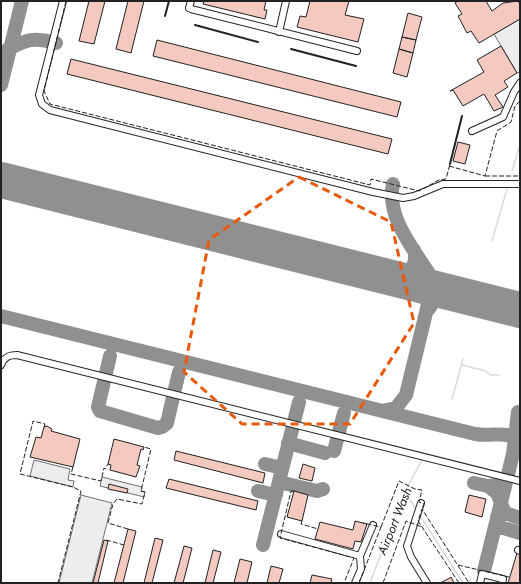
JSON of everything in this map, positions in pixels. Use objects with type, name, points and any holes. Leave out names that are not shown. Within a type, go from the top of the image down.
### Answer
[{"type":"street","points":[[63,1],[39,95],[42,104],[50,110],[373,192],[403,198],[414,196],[443,184],[520,184]]},
{"type":"street","points":[[191,1],[189,8],[357,51]]},
{"type":"street","points":[[279,32],[286,1]]},
{"type":"street","points":[[472,131],[503,116],[514,92],[520,83]]},
{"type":"street","points":[[1,365],[3,360],[9,356],[17,355],[520,481]]},
{"type":"street","points":[[421,503],[407,541],[408,552],[427,583]]},
{"type":"street","points":[[355,583],[361,569],[358,555],[373,524]]},
{"type":"street","points":[[281,534],[358,555]]},
{"type":"street","points":[[480,583],[482,574],[503,579],[502,583]]},
{"type":"highlighted area","points":[[299,177],[391,222],[414,323],[350,424],[242,424],[184,372],[209,240]]},
{"type":"shaded area","points":[[520,19],[520,72],[517,73],[494,34]]},
{"type":"shaded area","points":[[34,460],[70,469],[68,480],[74,481],[73,487],[30,476]]},
{"type":"shaded area","points":[[102,477],[142,487],[141,491],[145,492],[144,497],[100,486]]},
{"type":"shaded area","points":[[81,495],[112,503],[92,583],[59,583]]},
{"type":"building","points":[[89,1],[105,1],[94,44],[79,41]]},
{"type":"building","points":[[128,1],[144,1],[131,53],[116,49]]},
{"type":"building","points":[[204,1],[266,1],[264,10],[267,10],[265,19],[203,4]]},
{"type":"building","points":[[310,1],[349,1],[345,15],[364,19],[358,42],[297,27],[300,16],[306,17]]},
{"type":"building","points":[[458,1],[486,1],[492,11],[503,3],[518,1],[520,4],[520,19],[479,43],[471,31],[467,33],[458,16],[462,14],[455,3]]},
{"type":"building","points":[[408,13],[422,17],[416,40],[402,37]]},
{"type":"building","points":[[402,37],[416,40],[413,53],[399,49]]},
{"type":"building","points":[[157,40],[401,102],[397,117],[153,56]]},
{"type":"building","points":[[501,46],[517,73],[504,81],[508,87],[495,95],[503,107],[494,111],[484,94],[463,106],[453,90],[450,91],[484,72],[477,60]]},
{"type":"building","points":[[399,49],[413,53],[407,77],[393,73]]},
{"type":"building","points":[[71,59],[392,139],[388,154],[67,74]]},
{"type":"building","points":[[458,142],[470,145],[465,164],[453,161]]},
{"type":"building","points":[[47,426],[52,429],[51,431],[80,439],[73,467],[30,457],[36,437],[41,438],[44,427]]},
{"type":"building","points":[[114,439],[144,447],[143,450],[141,449],[137,465],[140,466],[136,477],[110,470],[111,465],[108,464]]},
{"type":"building","points":[[176,451],[265,473],[263,483],[174,460]]},
{"type":"building","points":[[303,464],[315,468],[312,481],[299,478]]},
{"type":"building","points":[[169,479],[258,501],[256,510],[166,488]]},
{"type":"building","points":[[109,484],[128,489],[127,493],[108,489]]},
{"type":"building","points":[[294,491],[308,495],[302,521],[287,517]]},
{"type":"building","points":[[469,495],[486,499],[482,517],[465,512]]},
{"type":"building","points":[[355,521],[367,524],[361,542],[355,541],[353,549],[315,539],[320,522],[353,530]]},
{"type":"building","points":[[128,529],[136,531],[123,583],[114,583]]},
{"type":"building","points":[[155,538],[163,540],[152,583],[144,583]]},
{"type":"building","points":[[104,540],[108,541],[98,583],[93,583]]},
{"type":"building","points":[[184,546],[192,548],[183,583],[174,583]]},
{"type":"building","points":[[213,550],[221,552],[213,583],[205,583]]},
{"type":"building","points":[[517,553],[520,554],[520,583],[508,583]]},
{"type":"building","points":[[240,559],[252,562],[247,583],[234,583]]},
{"type":"building","points":[[271,566],[283,569],[279,583],[267,583]]},
{"type":"building","points":[[312,575],[332,579],[331,583],[310,583]]},
{"type":"building","points":[[451,577],[454,583],[440,583],[450,578]]},
{"type":"waterway","points":[[512,171],[520,145]]},
{"type":"waterway","points":[[492,241],[507,189]]},
{"type":"waterway","points":[[452,399],[463,359]]},
{"type":"waterway","points":[[462,365],[486,371],[490,375],[499,375]]},
{"type":"waterway","name":"Airport Wash","points":[[370,583],[405,491],[422,460]]},
{"type":"waterway","points":[[405,492],[416,509]]},
{"type":"waterway","points":[[419,514],[463,583]]},
{"type":"taxiway","points":[[1,85],[22,1]]},
{"type":"taxiway","points":[[7,50],[20,43],[30,40],[41,40],[56,43]]},
{"type":"taxiway","points":[[382,411],[396,408],[406,395],[432,288],[431,277],[397,221],[392,197],[393,184]]},
{"type":"taxiway","points":[[392,278],[407,273],[410,270],[415,261],[414,250]]},
{"type":"taxiway","points":[[410,283],[425,297],[427,300],[428,309]]},
{"type":"taxiway","points":[[429,309],[438,298],[452,293]]},
{"type":"taxiway","points":[[515,309],[520,315]]},
{"type":"taxiway","points":[[1,316],[475,434],[503,434],[520,440]]},
{"type":"taxiway","points":[[110,356],[98,407],[100,411],[158,428],[167,423],[179,372]]},
{"type":"taxiway","points":[[263,545],[299,402]]},
{"type":"taxiway","points":[[484,571],[513,454],[518,412]]},
{"type":"taxiway","points":[[334,451],[344,413]]},
{"type":"taxiway","points":[[288,443],[325,453]]},
{"type":"taxiway","points":[[265,464],[282,468]]},
{"type":"taxiway","points":[[279,482],[317,491],[323,489]]},
{"type":"taxiway","points":[[474,483],[488,486],[497,485]]},
{"type":"taxiway","points":[[488,486],[497,493],[505,513],[520,518]]},
{"type":"taxiway","points":[[258,491],[276,495]]},
{"type":"taxiway","points":[[497,517],[500,527],[520,533]]},
{"type":"runway","points":[[1,180],[520,310]]},
{"type":"fence","points":[[66,1],[44,91],[50,104],[370,185],[371,179],[419,191],[439,180],[446,179],[450,164]]},
{"type":"fence","points":[[449,166],[485,176],[497,131],[511,122],[515,106],[520,101]]},
{"type":"fence","points":[[485,176],[520,176]]},
{"type":"fence","points":[[44,427],[45,424],[33,421],[20,474],[73,487],[81,491],[58,583]]},
{"type":"fence","points":[[128,529],[108,523],[113,504],[117,499],[142,504],[145,492],[141,491],[151,449],[144,447]]},
{"type":"fence","points":[[73,467],[71,474],[101,481],[104,468],[105,469],[108,464]]},
{"type":"fence","points":[[381,527],[399,481],[415,489],[422,490],[419,502],[424,504],[422,509]]},
{"type":"fence","points":[[294,491],[291,491],[280,538],[354,558],[344,583]]},
{"type":"fence","points":[[459,583],[418,521],[422,509],[469,583]]},
{"type":"fence","points":[[302,521],[301,524],[318,529]]},
{"type":"fence","points":[[383,583],[406,521],[422,527]]},
{"type":"fence","points":[[359,583],[381,527],[363,523]]},
{"type":"fence","points":[[106,540],[124,545]]},
{"type":"fence","points":[[458,565],[509,577]]},
{"type":"wall","points":[[165,16],[169,1]]},
{"type":"wall","points":[[195,25],[258,42]]},
{"type":"wall","points":[[291,49],[356,66]]},
{"type":"wall","points":[[450,164],[462,116]]}]
